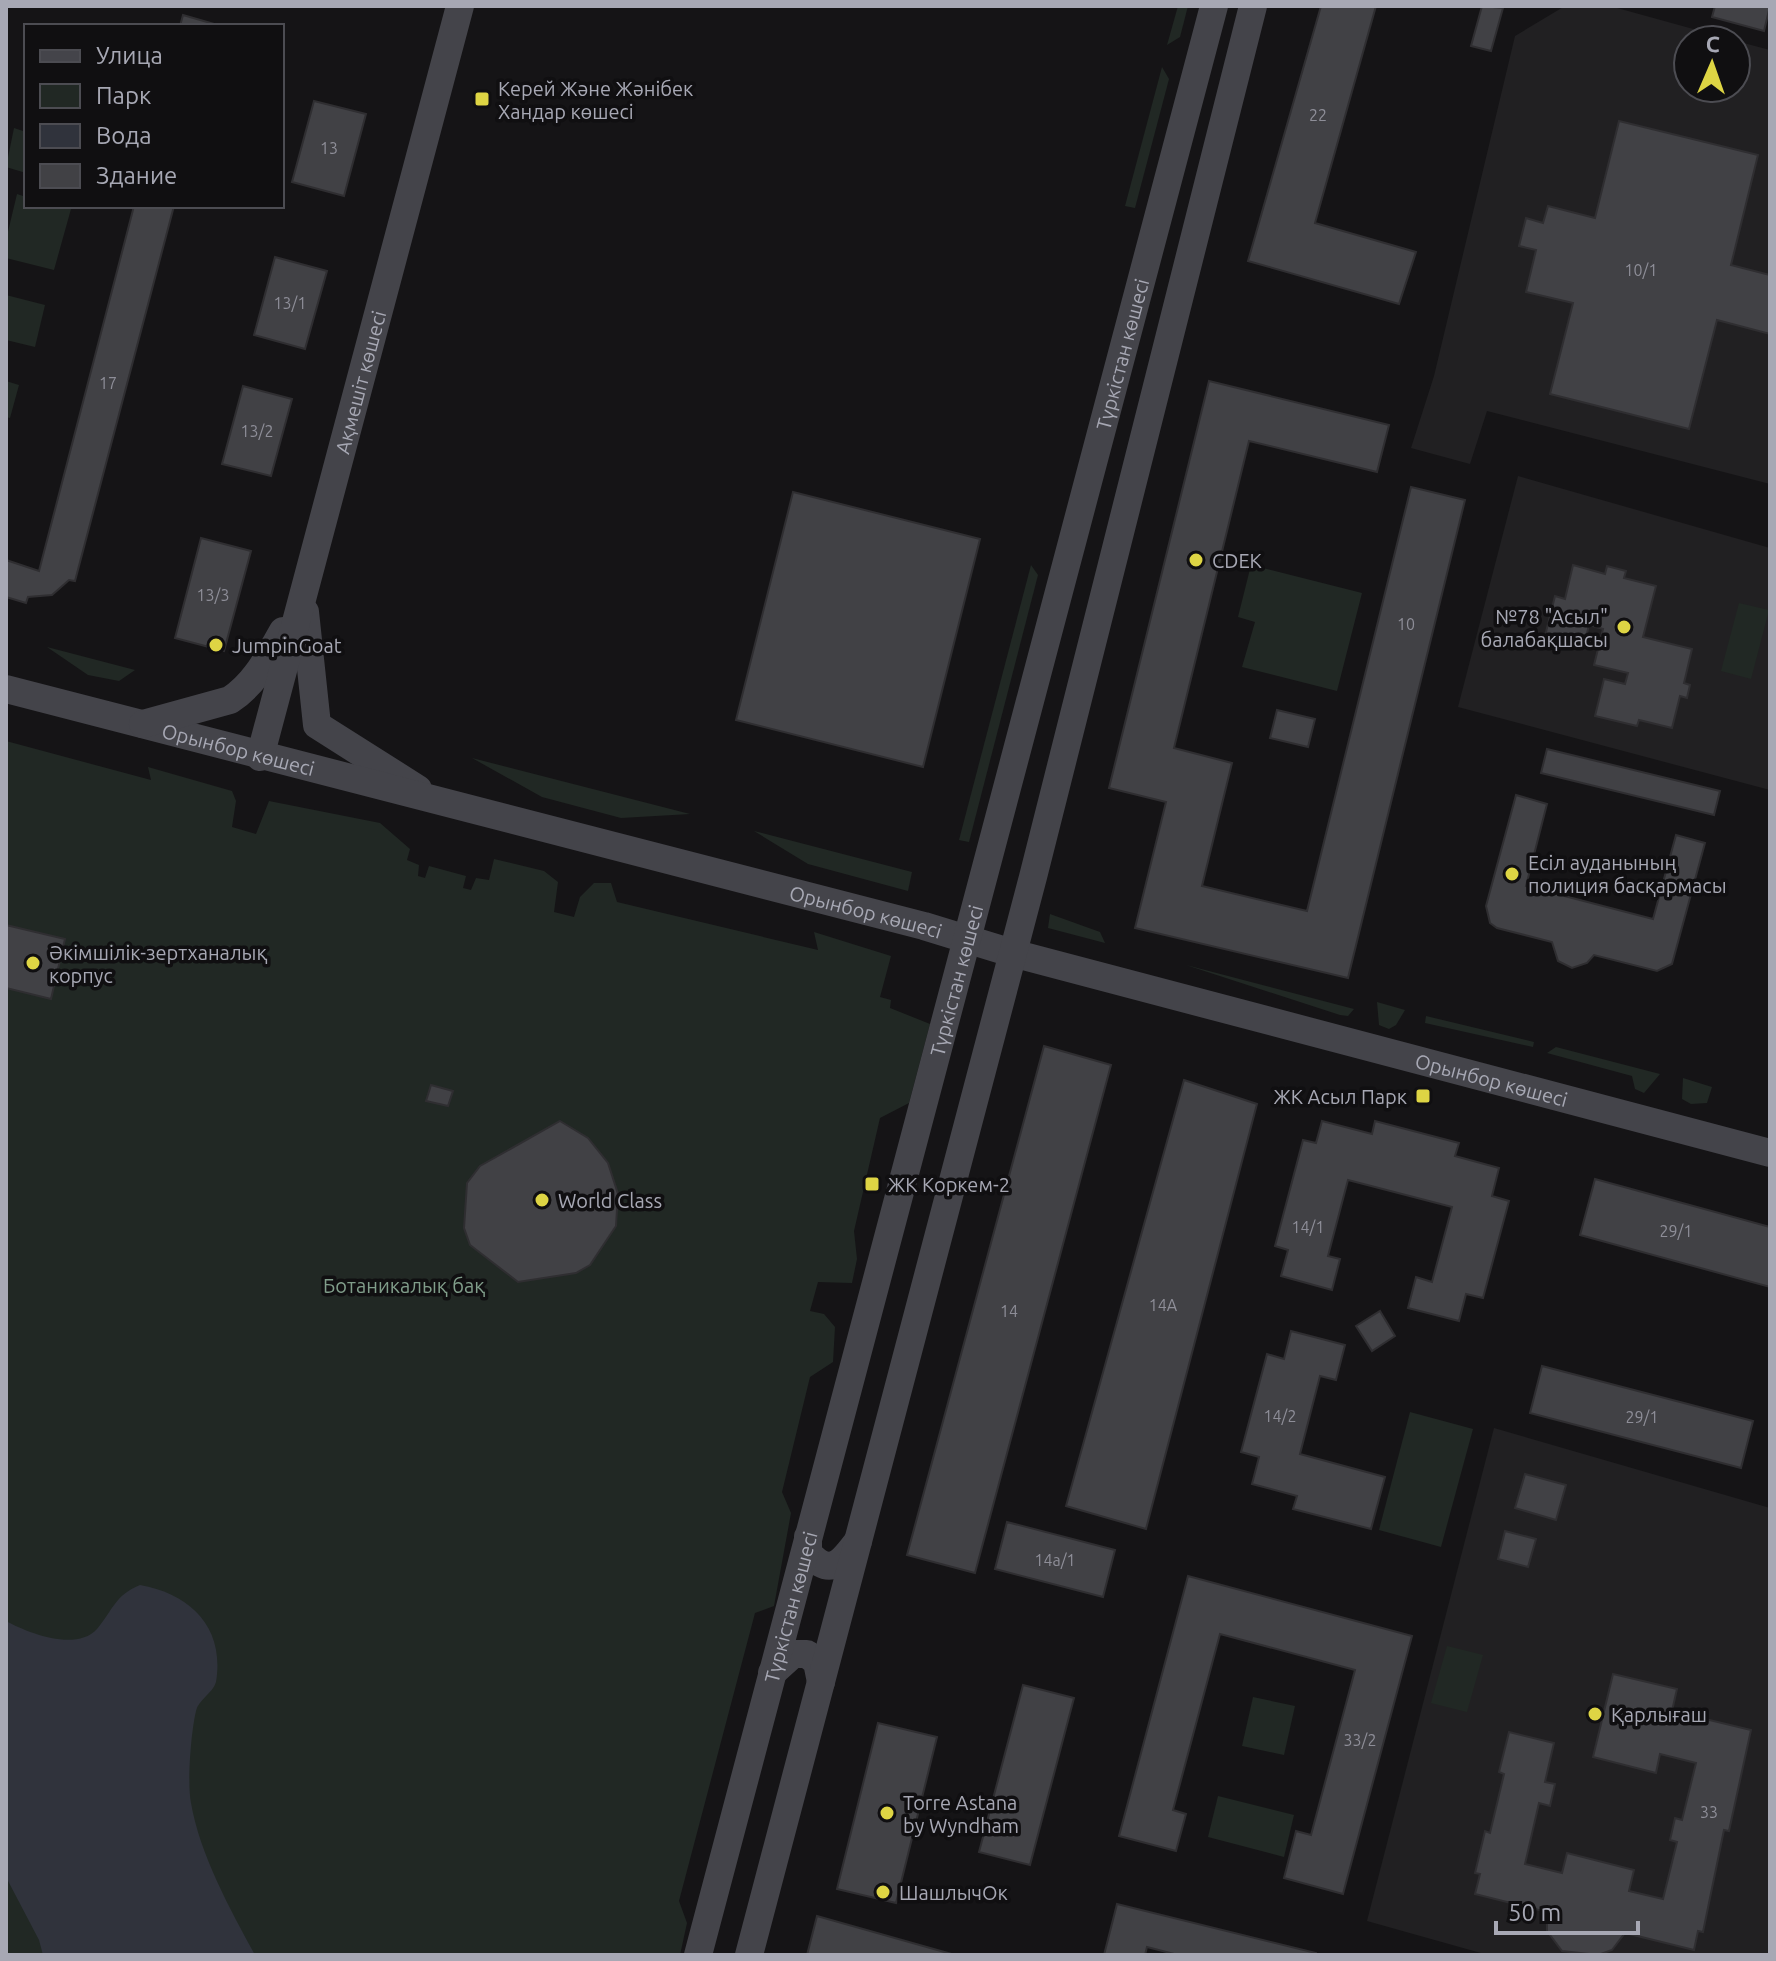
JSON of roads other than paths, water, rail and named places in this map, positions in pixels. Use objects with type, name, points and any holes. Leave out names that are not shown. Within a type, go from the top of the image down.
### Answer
[{"type":"main road","name":"Ақмешіт көшесі","points":[[260,757],[460,6]]},
{"type":"main road","name":"Түркістан көшесі","points":[[698,1955],[1214,6]]},
{"type":"main road","name":"Түркістан көшесі","points":[[749,1955],[1012,953],[1253,6]]},
{"type":"main road","points":[[143,724],[230,700],[240,693],[255,679],[303,595]]},
{"type":"main road","points":[[303,595],[317,725],[439,802]]},
{"type":"main road","name":"Орынбор көшесі","points":[[6,689],[1770,1153]]},
{"type":"main road","points":[[808,1537],[808,1553],[819,1565],[829,1567],[843,1560],[858,1541]]},
{"type":"main road","points":[[772,1673],[793,1654],[807,1654],[817,1662],[821,1682]]},
{"type":"water","points":[[140,1585],[175,1596],[189,1605],[209,1630],[215,1645],[216,1682],[197,1707],[194,1720],[190,1794],[195,1823],[209,1862],[255,1955],[43,1955],[39,1940],[6,1877],[6,1621],[39,1635],[77,1639],[97,1629],[120,1598]]},
{"type":"place","name":"Керей Және Жәнібек Хандар көшесі","points":[[482,99]]},
{"type":"place","name":"CDEK","points":[[1196,560]]},
{"type":"place","name":"№78 \"Асыл\" балабақшасы","points":[[1624,627]]},
{"type":"place","name":"JumpinGoat","points":[[216,645]]},
{"type":"place","name":"Есіл ауданының полиция басқармасы","points":[[1512,874]]},
{"type":"place","name":"Әкімшілік-зертханалық корпус","points":[[33,963]]},
{"type":"place","name":"ЖК Асыл Парк","points":[[1423,1096]]},
{"type":"place","name":"ЖК Коркем-2","points":[[872,1184]]},
{"type":"place","name":"World Class","points":[[542,1200]]},
{"type":"place","name":"Қарлығаш","points":[[1595,1714]]},
{"type":"place","name":"Torre Astana by Wyndham","points":[[887,1813]]},
{"type":"place","name":"ШашлычОк","points":[[883,1892]]},
{"type":"park label","name":"Ботаникалық бақ","points":[[404,1285]]}]
